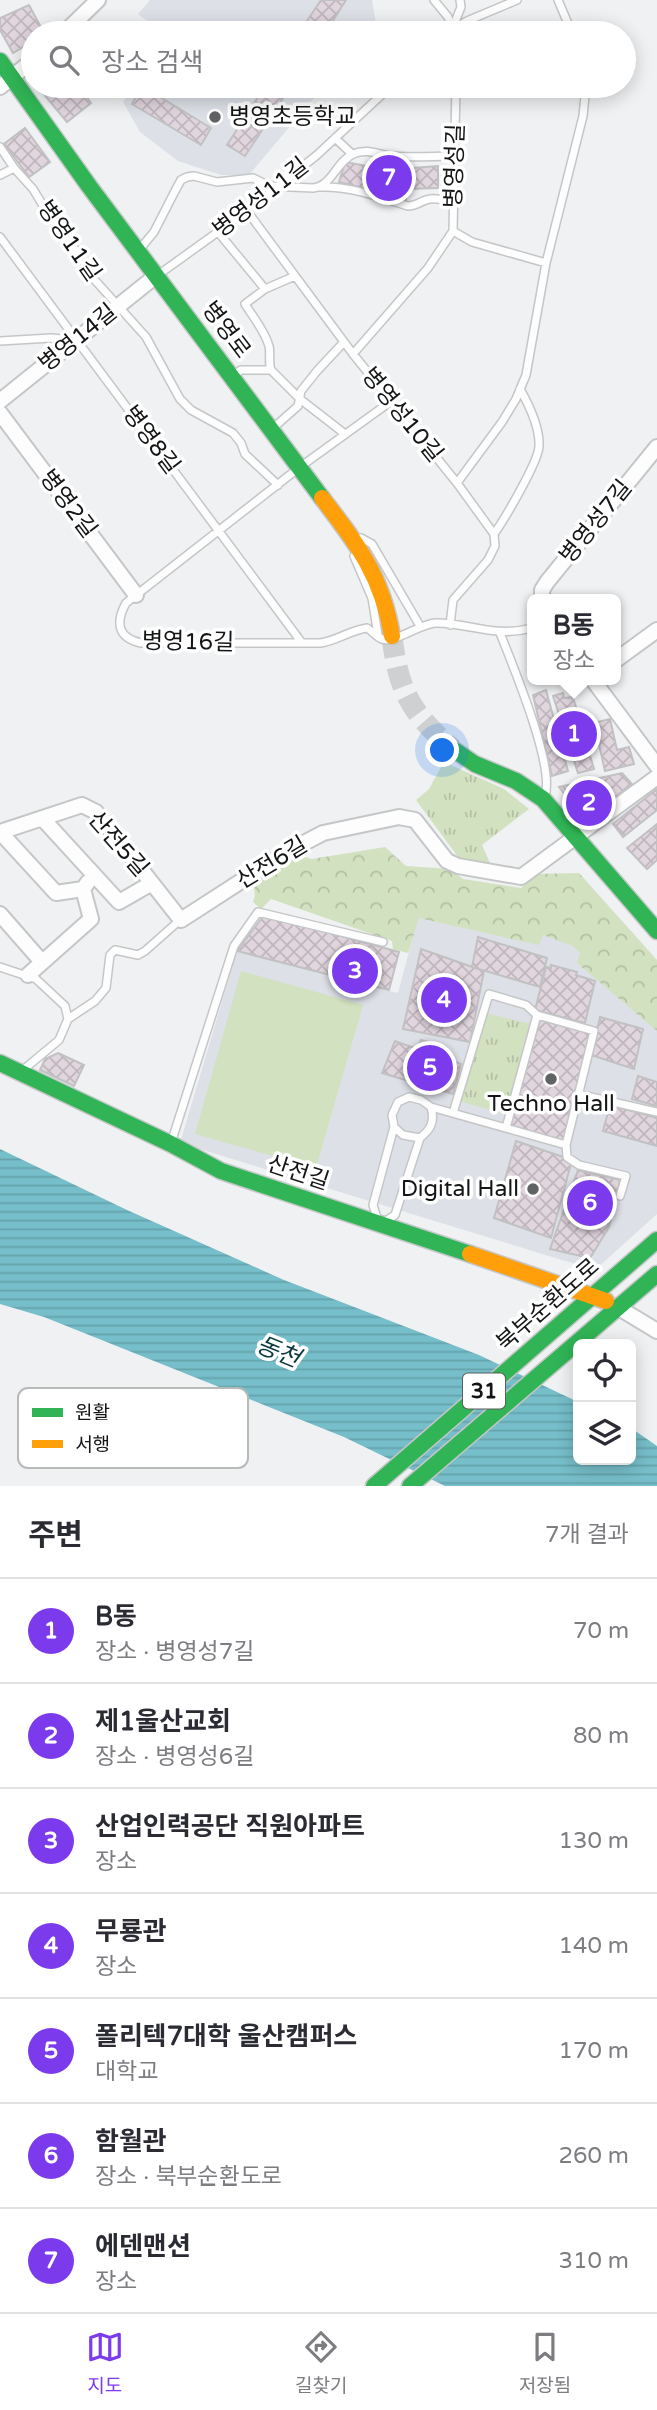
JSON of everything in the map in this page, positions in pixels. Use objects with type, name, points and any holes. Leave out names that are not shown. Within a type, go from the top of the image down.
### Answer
[{"type":"street","points":[[76,21],[98,0]]},
{"type":"street","name":"병영로","points":[[0,61],[6,83],[157,275],[349,533],[378,580],[388,611],[385,635]]},
{"type":"street","points":[[6,83],[21,70]]},
{"type":"street","name":"병영14길","points":[[0,401],[157,275]]},
{"type":"street","name":"병영2길","points":[[0,413],[136,595]]},
{"type":"street","name":"병영성7길","points":[[542,594],[547,582],[657,447]]},
{"type":"street","points":[[621,656],[657,630]]},
{"type":"street","points":[[597,685],[657,766]]},
{"type":"street","points":[[453,749],[475,764],[516,781],[543,799],[657,932]]},
{"type":"street","name":"산전6길","points":[[181,920],[283,854],[323,833],[399,817],[415,820],[447,861],[458,866],[515,877],[528,874],[657,777]]},
{"type":"street","name":"산전5길","points":[[0,832],[82,805],[96,812],[181,920]]},
{"type":"street","points":[[42,818],[119,902],[152,883]]},
{"type":"street","points":[[0,832],[56,893],[83,889],[94,875]]},
{"type":"street","points":[[28,975],[91,919],[83,889]]},
{"type":"street","points":[[0,914],[42,962]]},
{"type":"street","name":"산전길","points":[[0,1063],[171,1144],[221,1171],[594,1295],[619,1308]]},
{"type":"street","name":"북부순환도로","points":[[373,1486],[657,1240]]},
{"type":"street","name":"북부순환도로","points":[[410,1486],[657,1274]]},
{"type":"street","points":[[619,1308],[657,1331]]},
{"type":"lane","points":[[434,0],[449,21]]},
{"type":"lane","points":[[455,21],[461,7],[460,0]]},
{"type":"lane","points":[[472,21],[517,0]]},
{"type":"lane","points":[[558,0],[567,21]]},
{"type":"lane","name":"병영성11길","points":[[157,275],[277,187],[378,98]]},
{"type":"lane","name":"병영성길","points":[[456,98],[453,231],[471,242],[546,263]]},
{"type":"lane","points":[[457,483],[502,422],[526,375],[546,263],[583,116],[585,98]]},
{"type":"lane","points":[[335,138],[352,154]]},
{"type":"lane","name":"병영11길","points":[[0,147],[33,189],[93,278],[146,337],[180,399],[191,410],[233,433],[245,454],[278,485]]},
{"type":"lane","points":[[320,187],[342,161],[352,154],[370,151],[391,156],[456,156]]},
{"type":"lane","points":[[0,175],[14,168]]},
{"type":"lane","points":[[138,251],[154,232],[181,180],[187,177],[194,176],[217,182],[253,178],[277,187],[335,187],[416,206],[433,198],[454,202]]},
{"type":"lane","name":"병영성10길","points":[[247,211],[353,354],[457,483],[494,534]]},
{"type":"lane","points":[[353,354],[407,293],[453,231]]},
{"type":"lane","points":[[218,232],[265,289]]},
{"type":"lane","name":"병영8길","points":[[0,237],[302,643]]},
{"type":"lane","points":[[295,276],[265,289],[245,304],[267,340],[271,370],[300,399],[345,435]]},
{"type":"lane","points":[[0,341],[51,338],[76,340]]},
{"type":"lane","points":[[272,429],[298,406],[301,391],[344,342]]},
{"type":"lane","points":[[232,376],[241,370],[271,370]]},
{"type":"lane","points":[[450,625],[453,600],[488,560],[495,546],[494,534],[538,455],[539,446],[533,417],[520,389]]},
{"type":"lane","name":"병영16길","points":[[390,402],[300,467],[126,603],[120,619],[121,630],[130,640],[141,643],[302,643],[335,641],[358,629],[368,628],[385,635],[380,639],[387,640],[420,626]]},
{"type":"lane","points":[[349,533],[372,544],[420,626],[436,623],[500,633],[527,629]]},
{"type":"lane","points":[[500,633],[531,713],[548,783],[543,799]]},
{"type":"lane","points":[[171,1144],[234,946],[258,912],[383,942]]},
{"type":"lane","name":"산전6길","points":[[22,1072],[59,1040],[68,1019],[95,1001],[106,988],[110,955],[115,950],[138,954],[145,951],[181,920]]},
{"type":"lane","points":[[0,967],[36,979],[65,1006],[68,1019]]},
{"type":"lane","points":[[453,1113],[489,994],[526,1005],[537,1016],[594,1031],[566,1145],[567,1157],[579,1165],[626,1176],[620,1196]]},
{"type":"lane","points":[[506,1128],[537,1016]]},
{"type":"lane","points":[[578,1094],[657,1112]]},
{"type":"lane","points":[[431,1107],[434,1118],[430,1129],[420,1139],[395,1215],[380,1224],[373,1205],[394,1127],[392,1115],[398,1102],[409,1097],[421,1100],[431,1107],[566,1145]]},
{"type":"lane","points":[[394,1127],[403,1135],[420,1139]]},
{"type":"shaded area","points":[[150,0],[372,0],[376,21],[147,21],[138,14]]},
{"type":"shaded area","name":"병영초등학교","points":[[126,98],[314,98],[249,175],[221,175],[178,161],[140,132],[123,102]]},
{"type":"shaded area","points":[[418,917],[542,935],[657,963],[657,1214],[595,1270],[180,1143],[237,951],[398,993]]},
{"type":"green space","points":[[444,762],[504,789],[529,809],[482,845],[493,870],[464,865],[416,800],[429,789]]},
{"type":"green space","points":[[385,847],[406,866],[450,869],[463,879],[521,888],[535,874],[579,873],[657,960],[657,1031],[577,963],[580,953],[573,946],[543,935],[539,945],[419,918],[408,953],[393,949],[392,941],[271,899],[261,909],[253,902],[253,879],[295,854],[312,859]]},
{"type":"green space","points":[[241,971],[363,1005],[316,1168],[195,1134]]},
{"type":"green space","points":[[485,1013],[532,1024],[507,1115],[459,1101]]},
{"type":"water","name":"동천","points":[[0,1149],[127,1210],[284,1280],[479,1355],[573,1400],[573,1465],[636,1465],[636,1431],[657,1446],[657,1486],[445,1486],[344,1437],[248,1399],[248,1388],[222,1388],[44,1317],[0,1304]]},
{"type":"building","points":[[321,0],[346,0],[333,21],[307,21]]},
{"type":"building","points":[[29,5],[38,21],[21,21],[21,48],[13,53],[0,30],[0,18]]},
{"type":"building","points":[[47,98],[87,98],[91,103],[67,122]]},
{"type":"building","points":[[135,98],[162,98],[211,128],[201,145],[132,104]]},
{"type":"building","points":[[257,98],[283,98],[245,156],[227,145]]},
{"type":"building","points":[[25,128],[50,162],[29,177],[4,144]]},
{"type":"building","points":[[345,162],[410,174],[412,168],[438,166],[438,188],[408,189],[406,199],[339,182]]},
{"type":"building","points":[[546,690],[568,771],[552,776],[533,695]]},
{"type":"building","points":[[563,693],[564,698],[573,697],[594,769],[578,773],[553,696]]},
{"type":"building","points":[[610,719],[617,750],[629,747],[634,764],[605,771],[594,723]]},
{"type":"building","points":[[622,773],[632,784],[584,820],[559,787]]},
{"type":"building","points":[[657,789],[657,810],[623,837],[613,824]]},
{"type":"building","points":[[657,824],[657,860],[647,869],[627,848]]},
{"type":"building","points":[[264,915],[399,952],[389,990],[237,951]]},
{"type":"building","points":[[478,937],[547,958],[540,987],[472,967]]},
{"type":"building","points":[[421,949],[484,971],[470,1042],[403,1029]]},
{"type":"building","points":[[551,965],[577,972],[576,975],[595,981],[585,1023],[535,1010],[546,967],[551,968]]},
{"type":"building","points":[[600,1017],[643,1029],[634,1069],[591,1055]]},
{"type":"building","name":"Techno Hall","points":[[540,1020],[590,1033],[564,1141],[510,1126]]},
{"type":"building","points":[[421,1040],[432,1043],[429,1053],[461,1064],[453,1094],[382,1073],[395,1041],[417,1049]]},
{"type":"building","points":[[58,1053],[84,1065],[74,1086],[40,1070],[45,1059]]},
{"type":"building","points":[[638,1076],[657,1082],[657,1106],[632,1099]]},
{"type":"building","points":[[610,1105],[657,1118],[657,1146],[603,1131]]},
{"type":"building","name":"Digital Hall","points":[[516,1141],[572,1160],[551,1238],[494,1218]]},
{"type":"building","points":[[578,1170],[620,1180],[609,1227],[590,1258],[550,1249]]},
{"type":"tunnel","points":[[392,636],[398,672],[409,700],[427,724],[453,749]]},
{"type":"traffic: fast","points":[[0,61],[21,90]]},
{"type":"traffic: fast","points":[[26,98],[322,498]]},
{"type":"traffic: fast","points":[[453,749],[475,764],[516,781],[543,799],[657,931]]},
{"type":"traffic: fast","points":[[0,1063],[171,1144],[221,1171],[470,1254]]},
{"type":"traffic: fast","points":[[374,1486],[657,1240]]},
{"type":"traffic: fast","points":[[410,1486],[657,1274]]},
{"type":"traffic: slow","points":[[322,498],[367,562],[382,596],[392,636]]},
{"type":"traffic: slow","points":[[470,1254],[606,1301]]},
{"type":"place","name":"병영초등학교","points":[[215,117]]},
{"type":"place","name":"에덴맨션","points":[[389,178]]},
{"type":"place","name":"B동","points":[[574,734]]},
{"type":"place","name":"제1울산교회","points":[[589,803]]},
{"type":"place","name":"산업인력공단 직원아파트","points":[[355,971]]},
{"type":"place","name":"무룡관","points":[[444,1000]]},
{"type":"place","name":"폴리텍7대학 울산캠퍼스","points":[[430,1068]]},
{"type":"place","name":"Techno Hall","points":[[551,1079]]},
{"type":"place","name":"Digital Hall","points":[[533,1189]]},
{"type":"place","name":"함월관","points":[[590,1203]]}]
